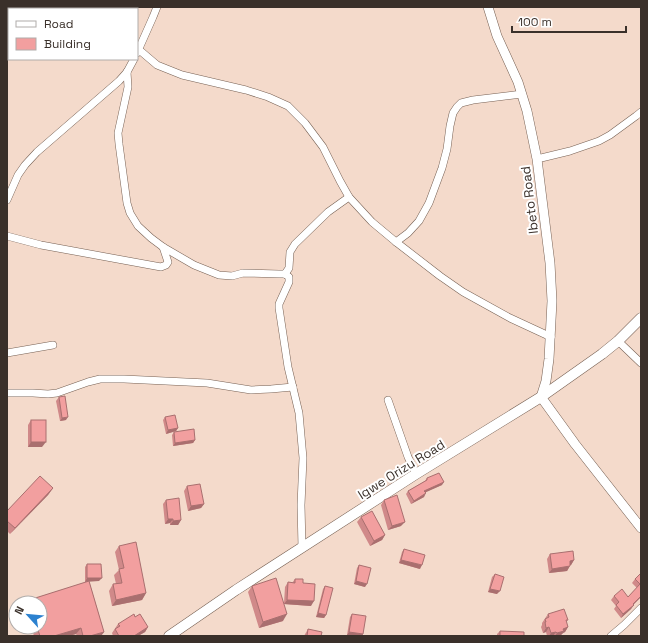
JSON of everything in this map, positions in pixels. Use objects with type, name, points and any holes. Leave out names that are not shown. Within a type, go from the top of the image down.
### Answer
[{"type":"main road","name":"Igwe Orizu Road","points":[[169,636],[302,547],[416,474],[541,397],[602,354],[618,341],[641,318]]},
{"type":"street","points":[[157,7],[138,50],[157,64],[182,75],[246,90],[268,97],[288,106],[305,123],[323,147],[349,197],[372,222],[440,276],[463,292],[510,318],[551,337]]},
{"type":"street","name":"Ibeto Road","points":[[488,7],[497,36],[522,94],[537,159],[550,263],[552,301],[550,359],[541,397]]},
{"type":"street","points":[[7,200],[18,175],[25,165],[37,152],[119,81],[127,72],[133,60]]},
{"type":"street","points":[[127,72],[128,87],[118,133],[127,203],[130,213],[138,226],[163,247],[194,265],[219,275],[232,276],[243,273],[285,274],[289,277],[289,282],[279,304],[279,308],[288,367],[299,413],[304,458],[301,506],[302,547]]},
{"type":"street","points":[[396,242],[418,222],[429,203],[442,168],[453,113],[457,107],[461,103],[473,100],[522,94]]},
{"type":"street","points":[[537,159],[570,151],[599,141],[610,135],[641,112]]},
{"type":"street","points":[[285,274],[289,268],[290,252],[295,244],[328,212],[349,197]]},
{"type":"street","points":[[7,236],[41,245],[161,267],[166,265],[168,262],[163,247]]},
{"type":"street","points":[[618,341],[641,363]]},
{"type":"street","points":[[7,353],[53,345]]},
{"type":"street","points":[[7,393],[57,393],[100,379],[206,383],[251,390],[293,387]]},
{"type":"street","points":[[541,397],[575,444],[641,528]]},
{"type":"street","points":[[388,400],[408,457],[416,474]]},
{"type":"street","points":[[611,636],[641,608]]},
{"type":"building","points":[[65,396],[68,417],[62,418],[59,397]]},
{"type":"building","points":[[175,415],[178,428],[168,430],[165,417]]},
{"type":"building","points":[[31,420],[46,420],[46,442],[31,442]]},
{"type":"building","points":[[194,429],[195,440],[175,443],[174,432]]},
{"type":"building","points":[[439,473],[444,482],[424,491],[426,493],[414,501],[408,491],[427,480],[427,478]]},
{"type":"building","points":[[40,476],[53,488],[15,528],[7,521],[7,511]]},
{"type":"building","points":[[200,484],[204,504],[191,506],[187,486]]},
{"type":"building","points":[[397,495],[405,522],[392,526],[384,500]]},
{"type":"building","points":[[179,498],[181,520],[173,521],[173,519],[168,519],[166,500]]},
{"type":"building","points":[[372,511],[385,535],[374,541],[361,517]]},
{"type":"building","points":[[136,542],[146,593],[116,600],[113,584],[122,583],[119,569],[124,568],[119,546]]},
{"type":"building","points":[[404,549],[425,555],[422,565],[401,560]]},
{"type":"building","points":[[573,551],[574,560],[570,561],[570,566],[552,569],[550,554]]},
{"type":"building","points":[[87,564],[101,564],[102,578],[87,578]]},
{"type":"building","points":[[359,565],[371,568],[367,584],[356,581]]},
{"type":"building","points":[[641,573],[641,596],[633,604],[634,605],[623,614],[616,605],[619,602],[614,596],[622,589],[628,597],[640,584],[635,579]]},
{"type":"building","points":[[495,574],[504,577],[500,591],[490,589]]},
{"type":"building","points":[[276,578],[287,614],[263,622],[252,586]]},
{"type":"building","points":[[295,579],[303,579],[303,583],[315,584],[314,601],[287,600],[288,582],[295,583]]},
{"type":"building","points":[[89,581],[104,632],[90,636],[83,636],[81,628],[54,636],[40,636],[48,635],[48,595],[45,595]]},
{"type":"building","points":[[325,586],[333,588],[326,615],[318,613]]},
{"type":"building","points":[[564,609],[568,620],[566,620],[568,627],[563,629],[564,631],[551,633],[549,627],[546,628],[545,619],[549,617],[548,614]]},
{"type":"building","points":[[134,614],[135,617],[140,614],[148,627],[134,636],[119,636],[115,629],[120,626],[118,624]]},
{"type":"building","points":[[352,614],[366,616],[363,634],[349,632]]},
{"type":"building","points":[[308,629],[322,632],[321,636],[307,636]]},
{"type":"building","points":[[500,631],[524,632],[524,636],[500,636]]}]
